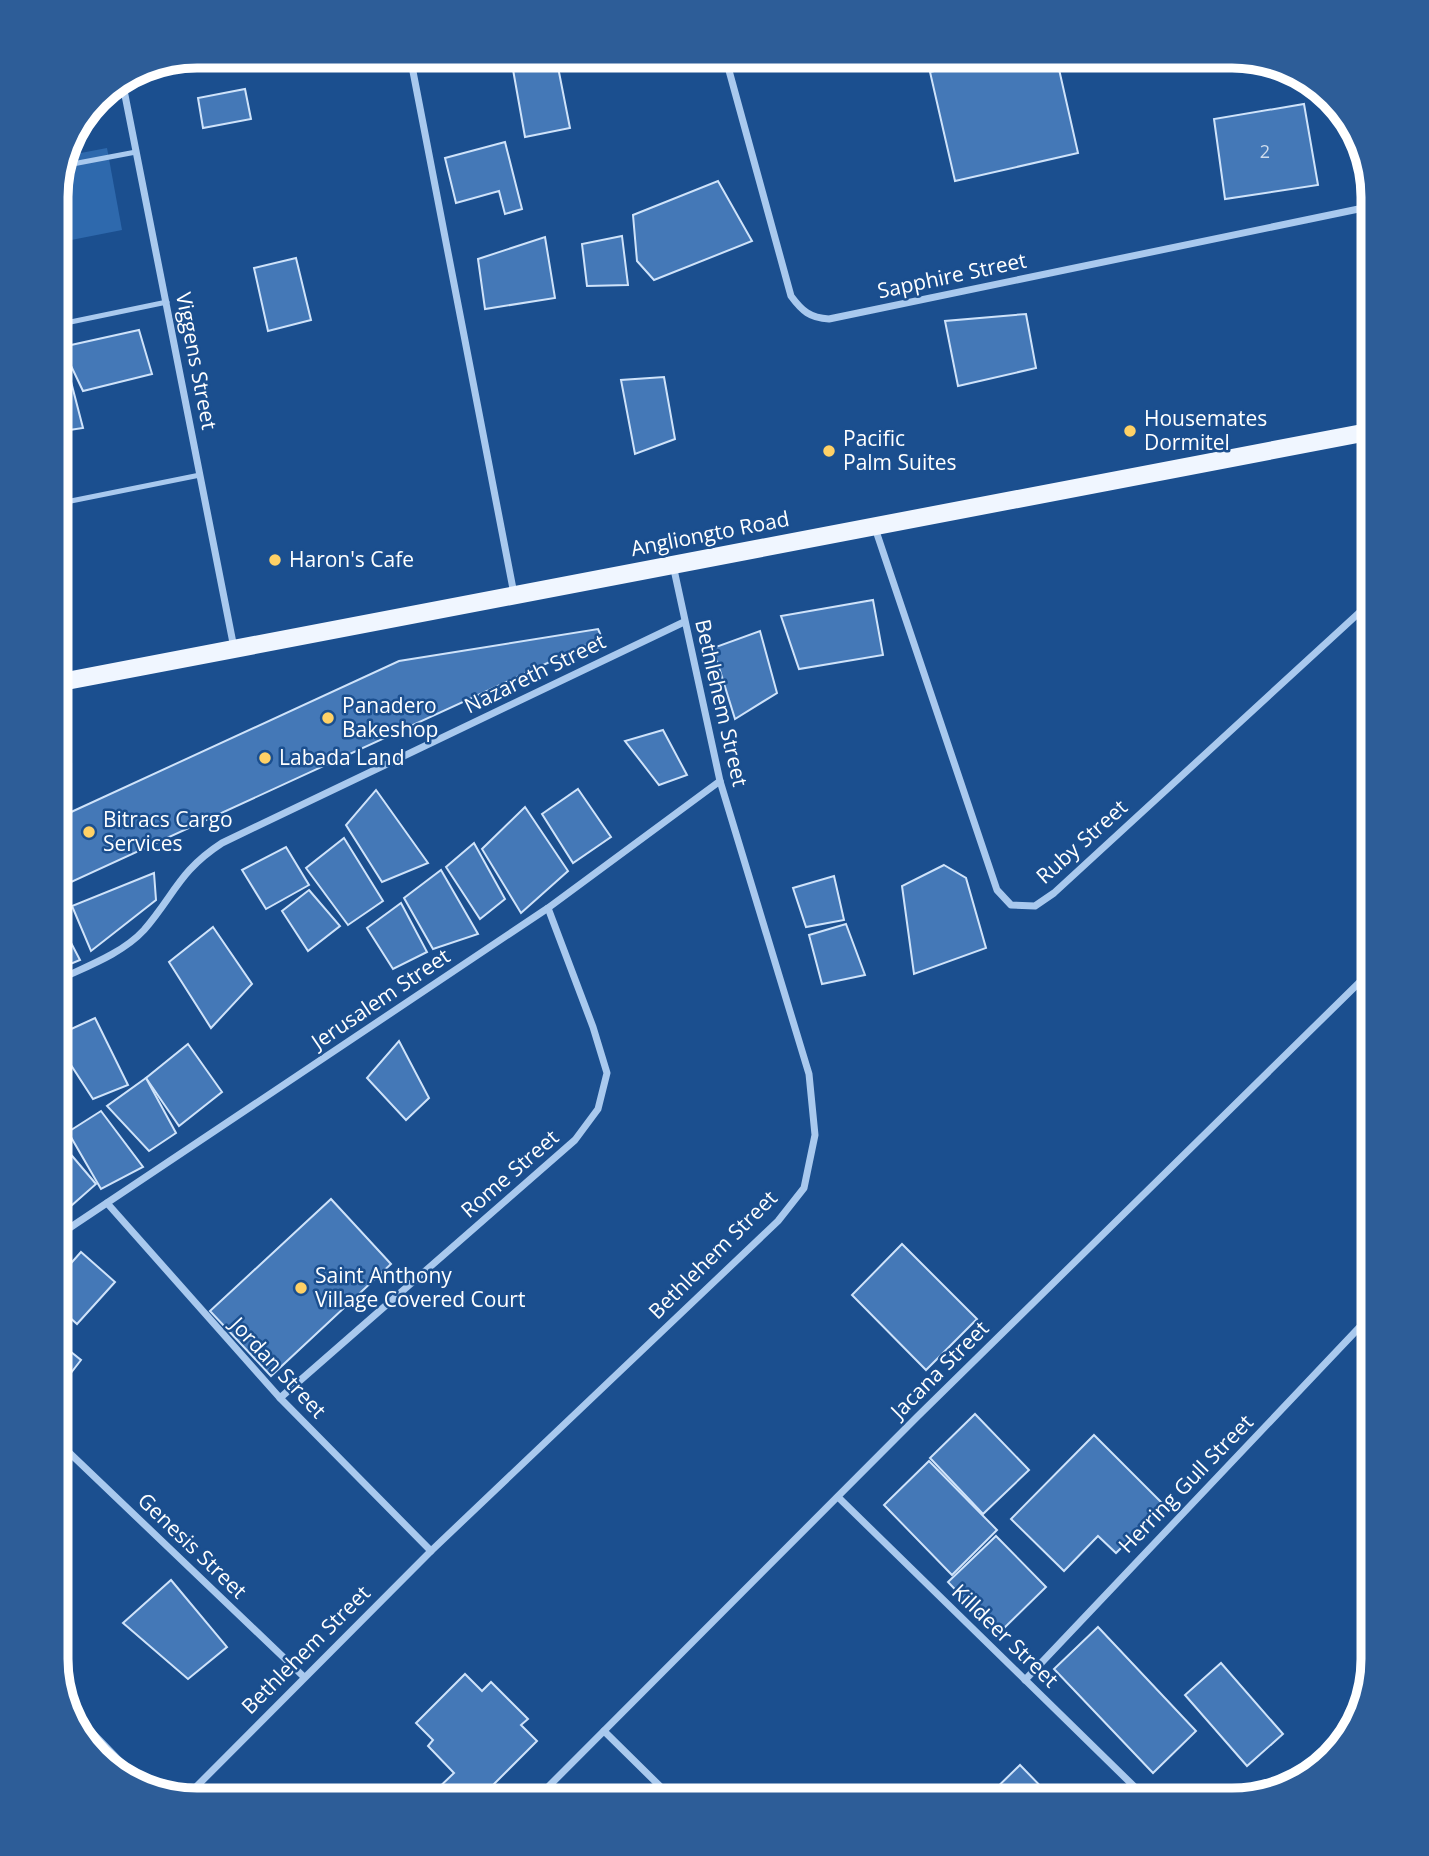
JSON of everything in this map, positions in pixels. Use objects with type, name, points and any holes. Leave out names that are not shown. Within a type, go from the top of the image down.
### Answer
[{"type":"main road","name":"Angliongto Road","points":[[69,681],[1361,433]]},
{"type":"street","points":[[413,69],[514,595]]},
{"type":"street","name":"Sapphire Street","points":[[729,69],[791,296],[801,310],[814,318],[829,319],[1361,210]]},
{"type":"street","name":"Viggens Street","points":[[124,92],[234,649]]},
{"type":"street","name":"Ruby Street","points":[[874,527],[997,890],[1011,905],[1035,906],[1054,893],[1361,611]]},
{"type":"street","name":"Bethlehem Street","points":[[195,1788],[303,1676],[431,1551],[778,1221],[804,1188],[815,1135],[810,1074],[720,781],[673,564]]},
{"type":"street","name":"Nazareth Street","points":[[68,975],[114,953],[142,932],[180,878],[199,858],[222,843],[684,622]]},
{"type":"street","name":"Jerusalem Street","points":[[68,1229],[548,908],[720,781]]},
{"type":"street","name":"Rome Street","points":[[280,1398],[575,1140],[598,1109],[607,1073],[593,1027],[548,908]]},
{"type":"street","name":"Jacana Street","points":[[547,1788],[1361,981]]},
{"type":"street","name":"Jordan Street","points":[[107,1203],[280,1398],[431,1551]]},
{"type":"street","name":"Herring Gull Street","points":[[1025,1680],[1361,1326]]},
{"type":"street","name":"Genesis Street","points":[[68,1452],[303,1676]]},
{"type":"street","name":"Killdeer Street","points":[[838,1497],[1136,1788]]},
{"type":"street","points":[[604,1731],[662,1788]]},
{"type":"street","points":[[91,1732],[121,1763]]},
{"type":"lane","points":[[73,164],[136,152]]},
{"type":"lane","points":[[69,322],[167,302]]},
{"type":"lane","points":[[69,501],[200,475]]},
{"type":"shaded area","points":[[107,148],[122,230],[69,240],[69,189],[76,154]]},
{"type":"building","points":[[513,69],[558,69],[570,128],[525,137]]},
{"type":"building","points":[[942,69],[1059,69],[1078,153],[955,181],[930,72]]},
{"type":"building","points":[[245,89],[251,119],[203,128],[198,98]]},
{"type":"building","points":[[1304,104],[1318,185],[1225,199],[1214,119]]},
{"type":"building","points":[[505,142],[522,209],[505,214],[499,191],[456,203],[445,158]]},
{"type":"building","points":[[718,181],[752,241],[654,280],[637,261],[633,215]]},
{"type":"building","points":[[622,236],[628,285],[587,286],[582,244]]},
{"type":"building","points":[[545,237],[555,298],[485,309],[478,259]]},
{"type":"building","points":[[296,258],[311,320],[268,331],[254,268]]},
{"type":"building","points":[[1026,314],[1036,368],[958,386],[945,321]]},
{"type":"building","points":[[139,330],[152,374],[83,391],[69,361],[69,345]]},
{"type":"building","points":[[69,374],[83,428],[69,430]]},
{"type":"building","points":[[664,377],[675,439],[635,454],[621,380]]},
{"type":"building","points":[[873,600],[883,655],[799,669],[781,616]]},
{"type":"building","points":[[598,629],[602,638],[69,883],[69,813],[399,661]]},
{"type":"building","points":[[760,631],[777,693],[735,719],[713,648]]},
{"type":"building","points":[[663,730],[687,775],[659,785],[625,741]]},
{"type":"building","points":[[578,789],[611,837],[573,863],[542,814]]},
{"type":"building","points":[[376,790],[428,863],[382,882],[346,825]]},
{"type":"building","points":[[525,807],[568,871],[521,913],[482,849]]},
{"type":"building","points":[[344,838],[383,901],[348,925],[306,868]]},
{"type":"building","points":[[474,843],[505,899],[480,919],[446,867]]},
{"type":"building","points":[[286,847],[309,885],[266,909],[242,870]]},
{"type":"building","points":[[944,865],[966,878],[986,948],[914,974],[902,886]]},
{"type":"building","points":[[441,870],[478,934],[433,949],[404,898]]},
{"type":"building","points":[[154,873],[156,900],[91,951],[72,906]]},
{"type":"building","points":[[834,876],[844,920],[806,927],[793,888]]},
{"type":"building","points":[[309,890],[340,926],[308,951],[282,911]]},
{"type":"building","points":[[401,903],[427,952],[393,969],[367,928]]},
{"type":"building","points":[[846,924],[865,975],[822,984],[809,935]]},
{"type":"building","points":[[213,927],[252,984],[211,1028],[169,962]]},
{"type":"building","points":[[68,938],[80,960],[68,965]]},
{"type":"building","points":[[95,1018],[128,1085],[93,1099],[68,1061],[68,1030]]},
{"type":"building","points":[[399,1041],[429,1098],[406,1120],[367,1078]]},
{"type":"building","points":[[188,1044],[222,1092],[179,1126],[146,1078]]},
{"type":"building","points":[[146,1078],[176,1133],[149,1151],[107,1106]]},
{"type":"building","points":[[101,1111],[143,1167],[101,1189],[68,1132]]},
{"type":"building","points":[[68,1152],[96,1184],[68,1208]]},
{"type":"building","name":"Saint Anthony Village Covered Court","points":[[331,1199],[391,1264],[271,1376],[210,1311]]},
{"type":"building","points":[[902,1244],[977,1319],[926,1370],[852,1295]]},
{"type":"building","points":[[81,1252],[115,1282],[77,1324],[68,1316],[68,1266]]},
{"type":"building","points":[[68,1350],[81,1360],[68,1376]]},
{"type":"building","points":[[975,1414],[1029,1470],[983,1514],[930,1458]]},
{"type":"building","points":[[1094,1435],[1164,1505],[1116,1553],[1098,1536],[1064,1571],[1011,1519]]},
{"type":"building","points":[[929,1461],[997,1530],[952,1575],[884,1505]]},
{"type":"building","points":[[996,1536],[1046,1587],[998,1634],[948,1582]]},
{"type":"building","points":[[171,1580],[227,1647],[188,1679],[123,1623]]},
{"type":"building","points":[[1098,1627],[1196,1731],[1153,1773],[1054,1669]]},
{"type":"building","points":[[1221,1663],[1283,1734],[1247,1766],[1185,1695]]},
{"type":"building","points":[[465,1674],[482,1691],[491,1682],[528,1719],[521,1725],[537,1741],[490,1788],[438,1788],[454,1773],[428,1746],[433,1740],[416,1723]]},
{"type":"building","points":[[1020,1765],[1042,1788],[996,1788]]},
{"type":"place","name":"Housemates Dormitel","points":[[1130,431]]},
{"type":"place","name":"Pacific Palm Suites","points":[[829,451]]},
{"type":"place","name":"Haron's Cafe","points":[[275,560]]},
{"type":"place","name":"Panadero Bakeshop","points":[[328,718]]},
{"type":"place","name":"Labada Land","points":[[265,758]]},
{"type":"place","name":"Bitracs Cargo Services","points":[[89,832]]},
{"type":"place","name":"Saint Anthony Village Covered Court","points":[[301,1288]]}]
